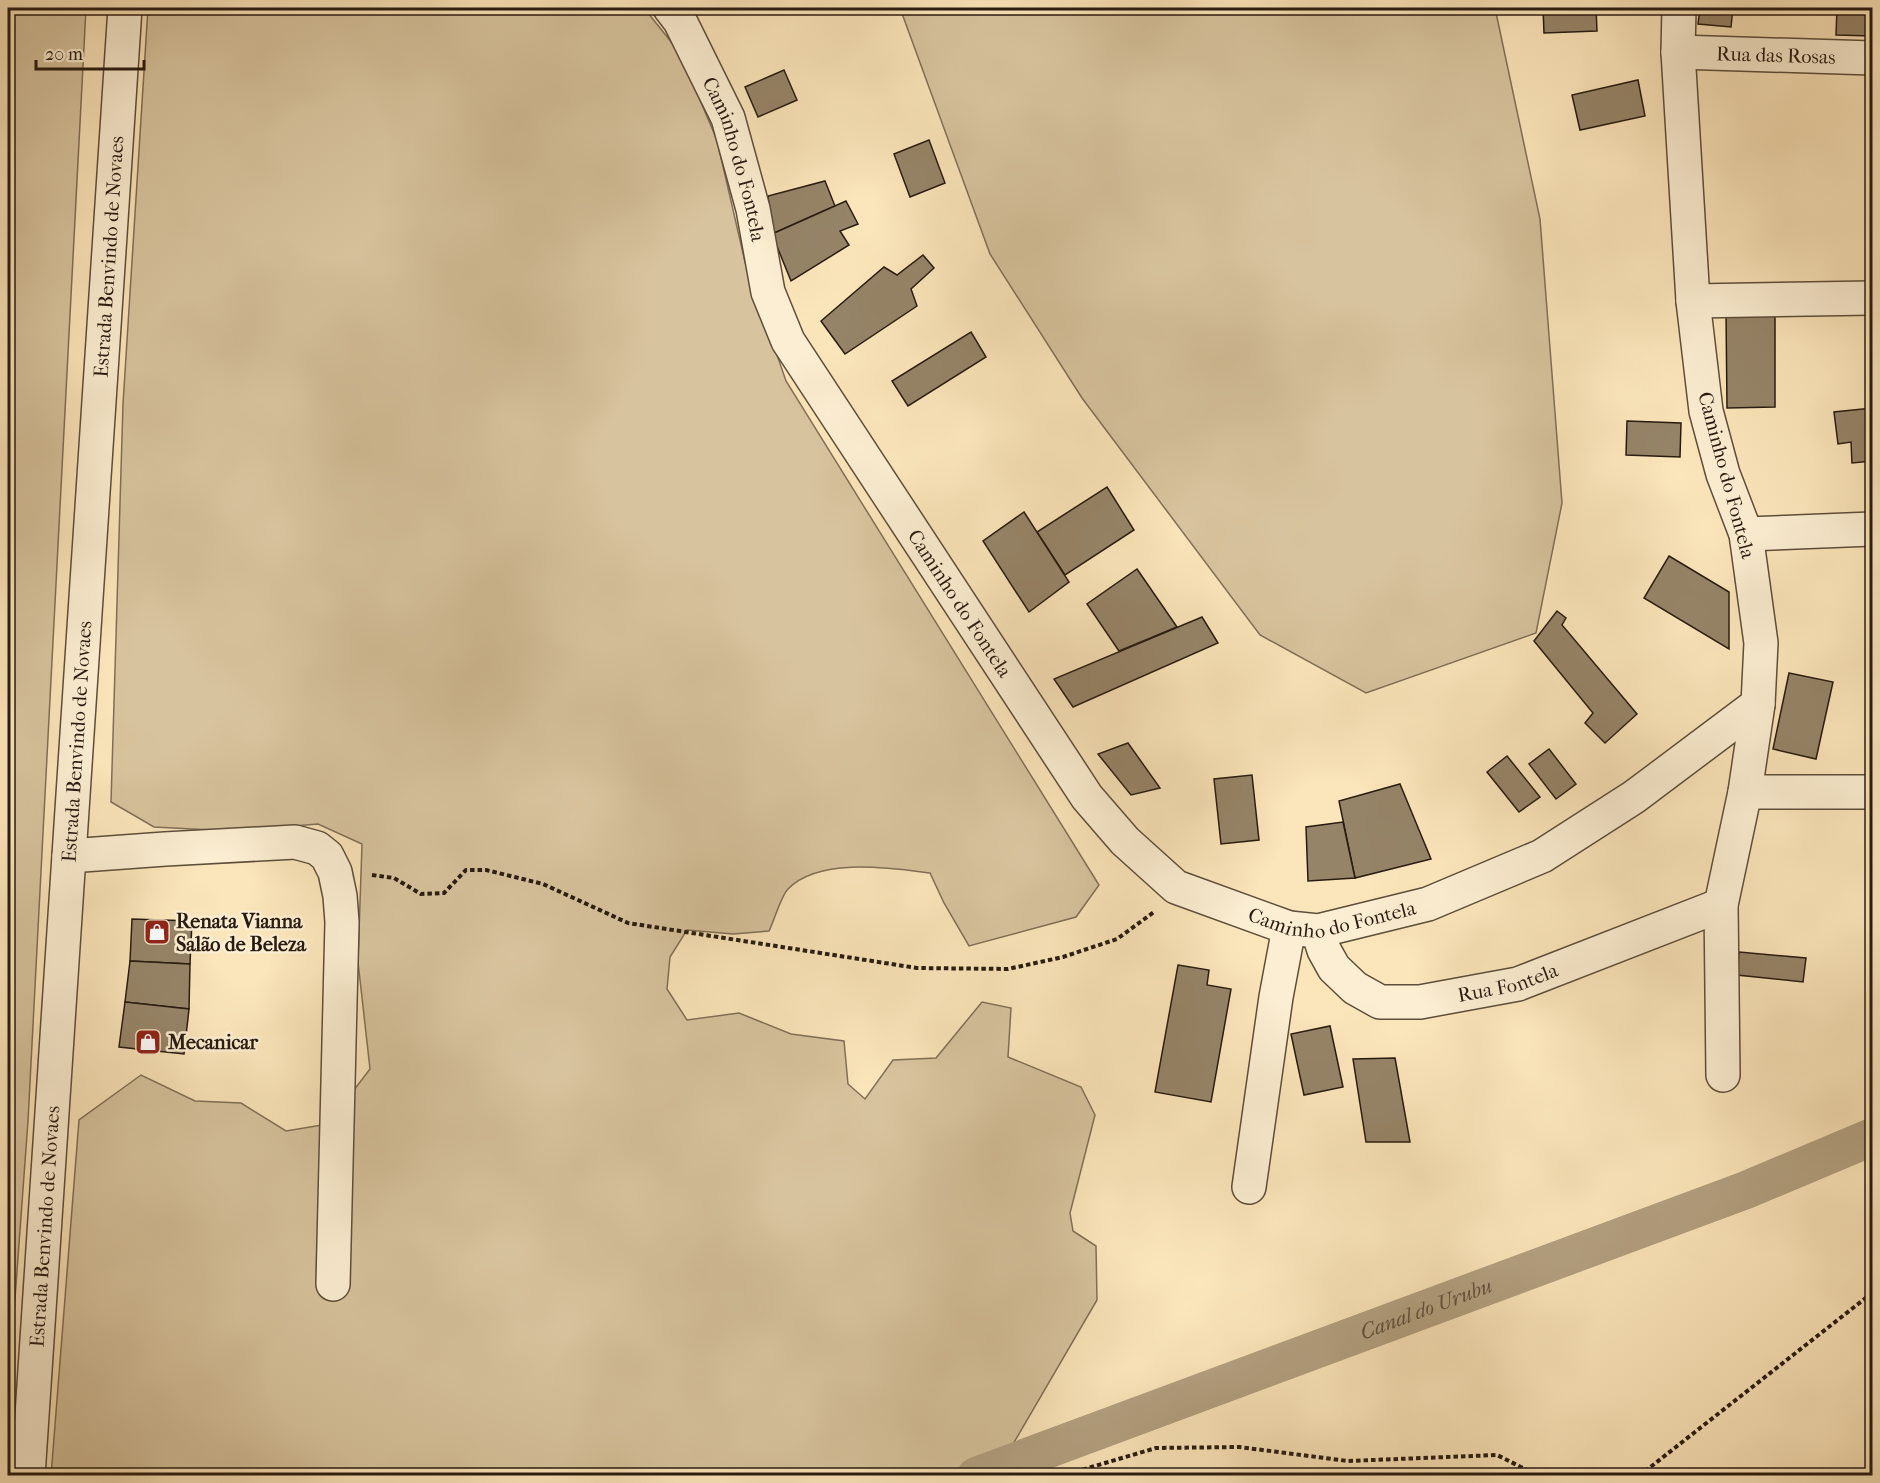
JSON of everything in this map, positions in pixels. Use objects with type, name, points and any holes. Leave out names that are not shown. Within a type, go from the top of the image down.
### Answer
[{"type":"street","name":"Estrada Benvindo de Novaes","points":[[28,1476],[124,8]]},
{"type":"street","name":"Caminho do Fontela","points":[[670,8],[680,21],[728,118],[753,208],[768,292],[788,341],[1088,797],[1125,841],[1176,887],[1304,930],[1428,904],[1542,856],[1634,797],[1758,704],[1761,643],[1746,534],[1723,474],[1706,411],[1693,301],[1678,52],[1679,8]]},
{"type":"street","name":"Rua das Rosas","points":[[1678,52],[1872,58]]},
{"type":"street","points":[[1693,301],[1872,298]]},
{"type":"street","points":[[1746,534],[1872,529]]},
{"type":"street","points":[[1723,1075],[1721,905],[1745,792],[1758,704]]},
{"type":"street","points":[[1745,792],[1872,792]]},
{"type":"street","points":[[69,856],[296,843],[317,848],[327,856],[340,896],[342,922],[333,1284]]},
{"type":"street","name":"Rua Fontela","points":[[1304,930],[1324,950],[1334,968],[1355,988],[1380,1002],[1420,1002],[1518,984],[1721,905]]},
{"type":"street","points":[[1249,1187],[1276,997],[1304,930]]},
{"type":"path","points":[[334,872],[348,871],[394,878],[421,894],[444,893],[466,870],[486,870],[543,884],[628,923],[917,968],[1008,969],[1064,957],[1117,939],[1155,911],[1176,887]]},
{"type":"path","points":[[1640,1476],[1872,1293]]},
{"type":"path","points":[[1061,1476],[1156,1448],[1239,1447],[1348,1461],[1497,1455],[1539,1476]]},
{"type":"shaded area","points":[[8,8],[86,8],[28,1121],[8,1394]]},
{"type":"shaded area","points":[[148,8],[644,8],[680,53],[717,140],[745,262],[786,381],[1099,885],[1076,917],[969,946],[930,873],[876,867],[818,872],[801,879],[785,892],[769,931],[733,934],[687,930],[670,957],[667,989],[687,1020],[739,1013],[791,1034],[844,1041],[848,1084],[865,1099],[893,1060],[936,1058],[982,1002],[1011,1008],[1008,1057],[1081,1087],[1095,1115],[1070,1213],[1073,1231],[1096,1246],[1097,1300],[995,1475],[51,1476],[79,1120],[141,1075],[195,1101],[241,1103],[286,1131],[328,1124],[370,1069],[358,962],[362,844],[318,824],[231,831],[154,827],[111,802],[123,404]]},
{"type":"shaded area","points":[[900,8],[1495,8],[1540,219],[1562,503],[1536,633],[1366,693],[1260,635],[1082,398],[990,254]]},
{"type":"building","points":[[1543,8],[1596,8],[1597,31],[1544,33]]},
{"type":"building","points":[[1700,8],[1733,8],[1731,27],[1698,24]]},
{"type":"building","points":[[1837,8],[1872,8],[1872,36],[1836,35]]},
{"type":"building","points":[[784,70],[797,100],[758,117],[745,87]]},
{"type":"building","points":[[1638,80],[1645,116],[1580,130],[1572,95]]},
{"type":"building","points":[[929,140],[945,183],[910,197],[894,154]]},
{"type":"building","points":[[825,181],[835,206],[772,234],[768,196]]},
{"type":"building","points":[[846,201],[858,224],[840,231],[849,245],[791,281],[772,234]]},
{"type":"building","points":[[923,255],[934,268],[911,289],[917,306],[845,354],[821,321],[884,267],[897,275]]},
{"type":"building","points":[[1775,312],[1775,407],[1727,408],[1726,313]]},
{"type":"building","points":[[971,332],[986,357],[908,406],[892,381]]},
{"type":"building","points":[[1872,408],[1872,461],[1852,463],[1851,442],[1838,444],[1834,412]]},
{"type":"building","points":[[1627,421],[1681,423],[1680,457],[1626,455]]},
{"type":"building","points":[[1107,487],[1134,530],[1065,575],[1037,532]]},
{"type":"building","points":[[1024,512],[1069,582],[1029,612],[983,541]]},
{"type":"building","points":[[1669,556],[1729,592],[1729,649],[1644,598]]},
{"type":"building","points":[[1137,569],[1177,627],[1119,651],[1087,604]]},
{"type":"building","points":[[1557,611],[1566,618],[1562,625],[1637,714],[1605,743],[1585,723],[1593,713],[1534,641]]},
{"type":"building","points":[[1202,617],[1218,643],[1073,707],[1054,679]]},
{"type":"building","points":[[1789,673],[1833,682],[1816,759],[1773,749]]},
{"type":"building","points":[[1128,743],[1160,788],[1131,795],[1098,754]]},
{"type":"building","points":[[1549,749],[1576,784],[1556,799],[1529,764]]},
{"type":"building","points":[[1507,756],[1540,797],[1519,812],[1487,772]]},
{"type":"building","points":[[1252,775],[1259,840],[1221,844],[1214,779]]},
{"type":"building","points":[[1400,784],[1431,859],[1355,878],[1339,801]]},
{"type":"building","points":[[1343,822],[1355,878],[1308,881],[1306,827]]},
{"type":"building","points":[[132,919],[192,921],[190,964],[130,961]]},
{"type":"building","points":[[1739,952],[1806,958],[1803,982],[1737,975]]},
{"type":"building","points":[[130,961],[190,964],[189,1009],[125,1002]]},
{"type":"building","points":[[1178,965],[1209,970],[1207,985],[1231,989],[1211,1102],[1155,1092]]},
{"type":"building","points":[[125,1002],[189,1009],[184,1054],[119,1047]]},
{"type":"building","points":[[1330,1026],[1343,1087],[1304,1095],[1291,1034]]},
{"type":"building","points":[[1395,1058],[1410,1142],[1366,1142],[1353,1059]]},
{"type":"waterway","name":"Canal do Urubu","points":[[976,1476],[1746,1190],[1872,1137]]},
{"type":"place","name":"Renata Vianna Salão de Beleza","points":[[157,932]]},
{"type":"place","name":"Mecanicar","points":[[148,1042]]}]
